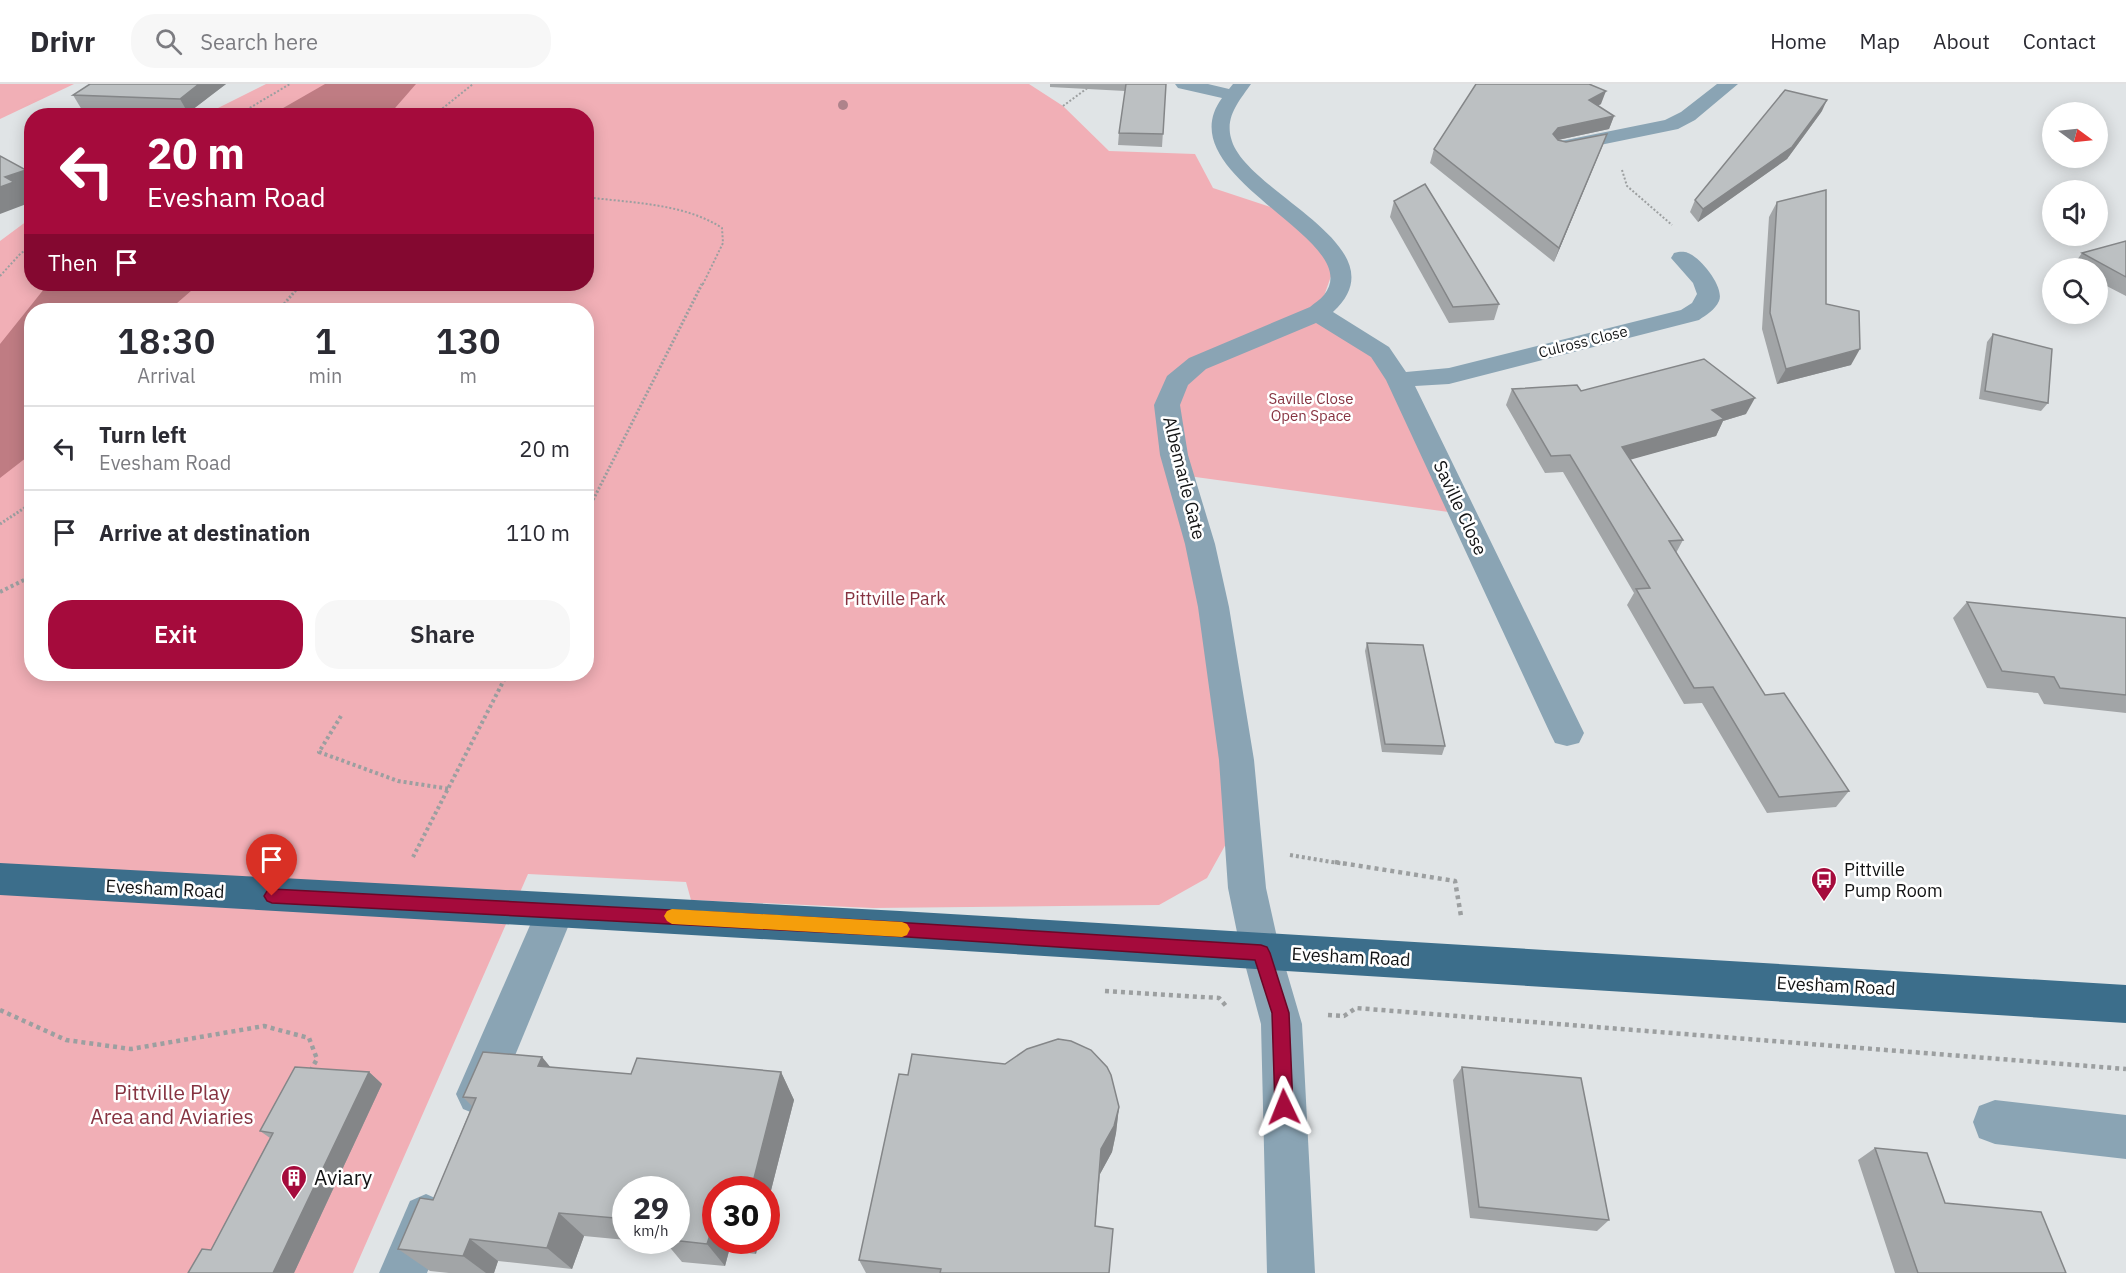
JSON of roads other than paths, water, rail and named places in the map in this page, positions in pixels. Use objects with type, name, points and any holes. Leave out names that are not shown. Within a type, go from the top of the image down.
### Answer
[{"type":"main road","name":"Evesham Road","points":[[0,879],[1261,953],[1469,963],[2126,1004]]},
{"type":"street","points":[[1184,84],[1236,89]]},
{"type":"street","points":[[1561,147],[1671,124],[1688,116],[1728,84]]},
{"type":"street","name":"Albemarle Gate","points":[[1236,89],[1221,116],[1220,129],[1233,160],[1258,188],[1314,232],[1330,251],[1341,271],[1341,280],[1335,297],[1317,314],[1215,355],[1183,372],[1172,383],[1168,401],[1167,423],[1202,549],[1224,671],[1242,815],[1242,847],[1261,953],[1280,1013],[1291,1273]]},
{"type":"street","name":"Culross Close","points":[[1399,380],[1449,376],[1690,315],[1705,307],[1709,300],[1709,291],[1702,278],[1682,258]]},
{"type":"street","name":"Saville Close","points":[[1317,314],[1380,352],[1399,380],[1567,733]]},
{"type":"street","points":[[462,1133],[556,910]]},
{"type":"street","points":[[1995,1122],[2126,1137]]},
{"type":"street","points":[[403,1273],[439,1187]]},
{"type":"place","name":"Pittville Pump Room","points":[[1824,903]]},
{"type":"place","name":"Aviary","points":[[294,1201]]},
{"type":"park label","name":"Saville Close Open Space","points":[[1311,408]]},
{"type":"park label","name":"Pittville Park","points":[[895,599]]},
{"type":"park label","name":"Pittville Play Area and Aviaries","points":[[172,1105]]}]
